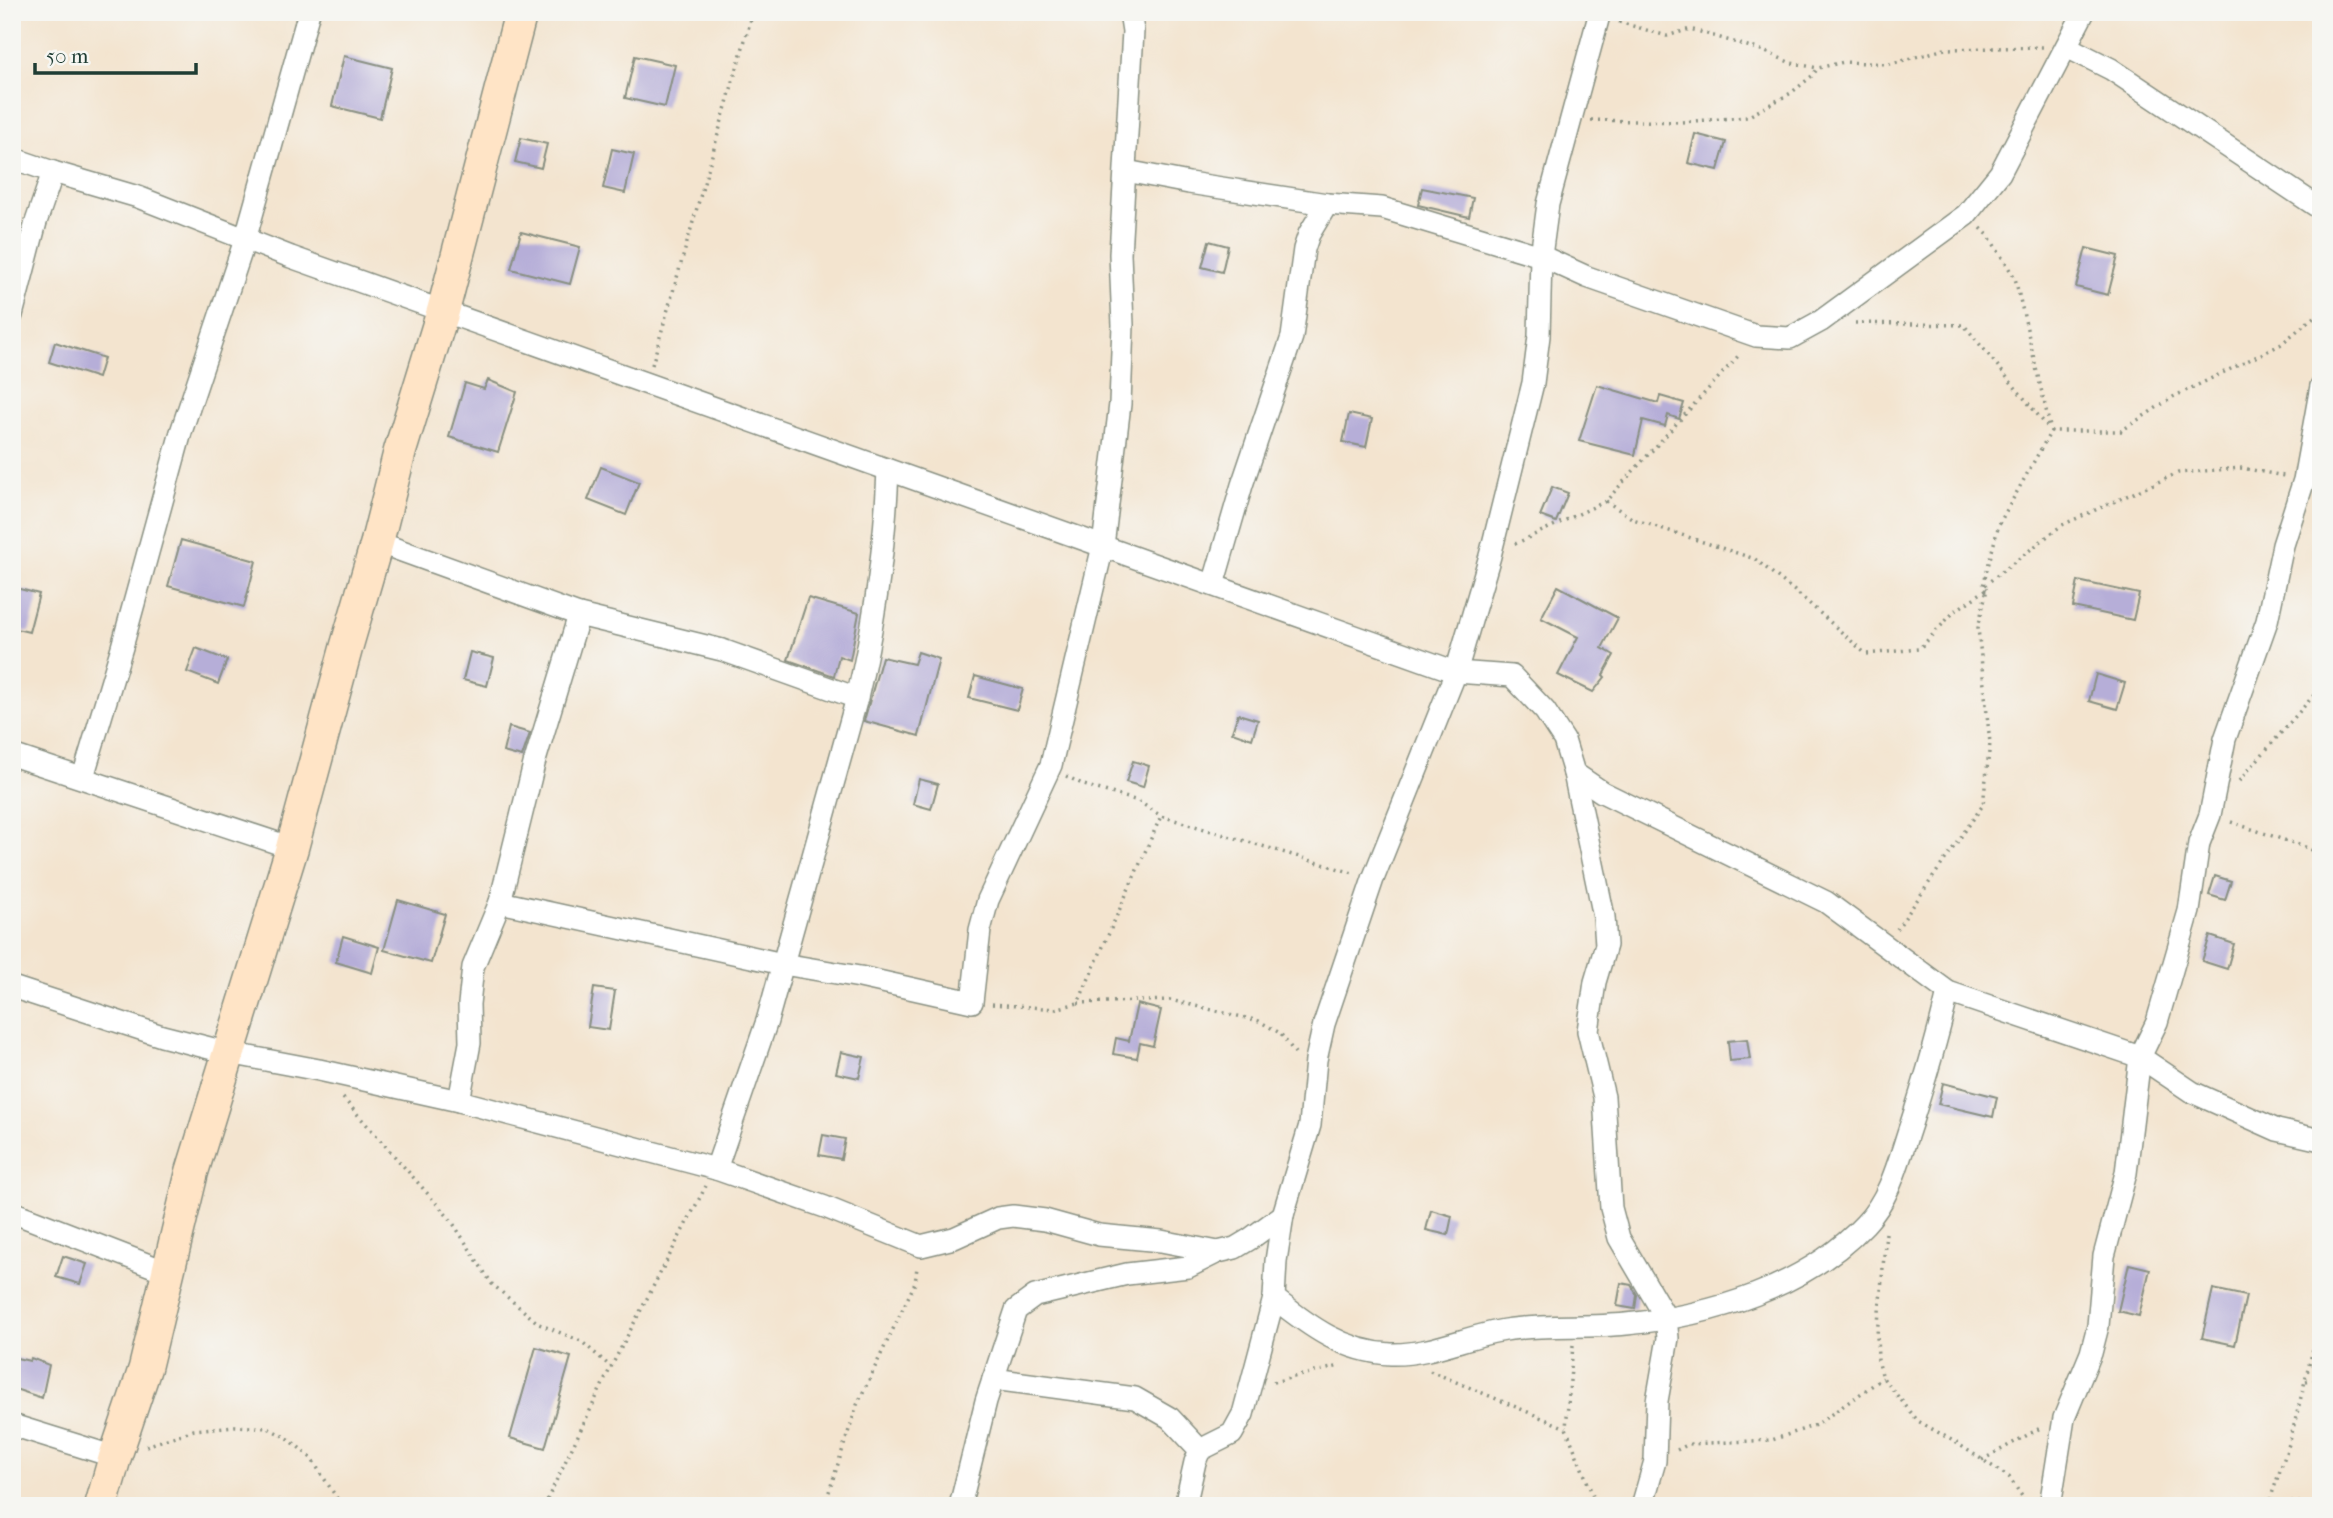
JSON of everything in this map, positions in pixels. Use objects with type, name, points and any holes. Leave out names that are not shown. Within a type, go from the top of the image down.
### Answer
[{"type":"street","points":[[83,777],[181,432],[244,240],[309,12]]},
{"type":"street","points":[[101,1506],[145,1368],[192,1172],[292,848],[400,451],[443,311],[521,12]]},
{"type":"street","points":[[500,902],[972,1002],[980,930],[988,900],[1051,765],[1103,546],[1120,404],[1123,325],[1120,254],[1133,31],[1130,12]]},
{"type":"street","points":[[1126,171],[1327,204],[1382,208],[1541,256],[1587,277],[1756,336],[1790,338],[1821,321],[1966,215],[2000,173],[2084,12]]},
{"type":"street","points":[[1185,1506],[1200,1450],[1232,1434],[1243,1414],[1273,1298],[1283,1215],[1310,1125],[1318,1043],[1373,878],[1456,672],[1490,556],[1533,383],[1539,336],[1541,256],[1548,204],[1570,119],[1607,15]]},
{"type":"street","points":[[2067,47],[2111,69],[2321,209]]},
{"type":"street","points":[[12,158],[53,173],[138,197],[244,240],[1456,672],[1512,676],[1545,711],[1564,740],[1574,773],[1604,917],[1606,946],[1594,982],[1588,1031],[1604,1097],[1611,1208],[1619,1238],[1665,1318],[1668,1338],[1657,1401],[1655,1461],[1642,1506]]},
{"type":"street","points":[[12,315],[36,222],[53,173]]},
{"type":"street","points":[[1213,585],[1242,485],[1292,337],[1304,249],[1327,204]]},
{"type":"street","points":[[2050,1506],[2064,1418],[2091,1353],[2098,1326],[2104,1256],[2126,1173],[2140,1057],[2157,1023],[2189,911],[2200,843],[2210,816],[2225,739],[2267,621],[2283,545],[2304,480],[2321,386]]},
{"type":"street","points":[[716,1169],[767,1021],[857,698],[868,650],[884,546],[888,470]]},
{"type":"street","points":[[377,542],[579,615],[722,650],[857,698]]},
{"type":"street","points":[[458,1101],[470,1043],[469,1004],[473,967],[500,902],[534,764],[579,615]]},
{"type":"street","points":[[12,755],[292,848]]},
{"type":"street","points":[[1574,773],[1602,792],[1826,902],[1948,992],[2140,1057],[2192,1092],[2277,1130],[2321,1140]]},
{"type":"street","points":[[12,987],[162,1036],[229,1053],[458,1101],[716,1169],[825,1207],[921,1246],[954,1238],[998,1218],[1013,1216],[1045,1220],[1099,1234],[1161,1241],[1219,1252]]},
{"type":"street","points":[[1273,1298],[1307,1324],[1333,1339],[1350,1346],[1391,1354],[1446,1347],[1503,1330],[1626,1324],[1665,1318],[1765,1292],[1837,1251],[1867,1222],[1888,1192],[1936,1046],[1948,992]]},
{"type":"street","points":[[12,1212],[167,1272]]},
{"type":"street","points":[[960,1506],[993,1379],[1016,1310],[1035,1296],[1127,1274],[1188,1267],[1219,1252],[1235,1248],[1283,1215]]},
{"type":"street","points":[[993,1379],[1135,1398],[1170,1418],[1200,1450]]},
{"type":"street","points":[[12,1424],[115,1457]]},
{"type":"path","points":[[646,384],[753,12]]},
{"type":"path","points":[[1607,15],[1623,25],[1667,36],[1690,29],[1761,50],[1791,63],[1818,68],[1844,62],[1890,64],[1945,49],[2067,47]]},
{"type":"path","points":[[1570,119],[1681,122],[1747,117],[1791,93],[1818,68]]},
{"type":"path","points":[[1886,945],[1983,805],[1990,743],[1978,628],[1985,588],[1998,524],[2051,431],[2015,278],[1988,235],[1966,215]]},
{"type":"path","points":[[2051,431],[2121,431],[2173,397],[2280,345],[2321,312]]},
{"type":"path","points":[[1821,321],[1964,325],[2051,431]]},
{"type":"path","points":[[1490,556],[1606,501],[1756,336]]},
{"type":"path","points":[[1606,501],[1633,519],[1755,559],[1866,654],[1919,649],[1955,611],[2062,525],[2178,473],[2242,468],[2304,480]]},
{"type":"path","points":[[2235,786],[2321,687]]},
{"type":"path","points":[[1051,765],[1084,785],[1138,801],[1161,816],[1373,878]]},
{"type":"path","points":[[1078,1003],[1161,816]]},
{"type":"path","points":[[2210,816],[2305,846],[2321,855]]},
{"type":"path","points":[[972,1002],[1055,1009],[1078,1003],[1170,1000],[1259,1021],[1280,1033],[1295,1055]]},
{"type":"path","points":[[319,1070],[451,1220],[492,1284],[539,1324],[580,1341],[611,1367]]},
{"type":"path","points":[[544,1506],[611,1367],[716,1169]]},
{"type":"path","points":[[1886,1233],[1877,1335],[1878,1360],[1883,1378],[1917,1421],[1955,1441],[2009,1477],[2029,1506]]},
{"type":"path","points":[[828,1506],[828,1495],[857,1405],[915,1283],[921,1246]]},
{"type":"path","points":[[2321,1317],[2290,1441],[2269,1504],[2321,1503]]},
{"type":"path","points":[[1575,1325],[1566,1428],[1597,1506]]},
{"type":"path","points":[[1391,1354],[1566,1428]]},
{"type":"path","points":[[1250,1388],[1340,1366]]},
{"type":"path","points":[[1655,1461],[1689,1444],[1772,1440],[1816,1425],[1883,1378]]},
{"type":"path","points":[[2305,1382],[2321,1379]]},
{"type":"path","points":[[1982,1460],[2030,1433],[2064,1418]]},
{"type":"path","points":[[115,1457],[194,1430],[235,1426],[268,1428],[289,1439],[311,1458],[342,1506]]},
{"type":"building","points":[[344,56],[392,68],[380,118],[332,106]]},
{"type":"building","points":[[635,56],[675,65],[665,107],[625,98]]},
{"type":"building","points":[[1695,134],[1726,142],[1718,170],[1688,163]]},
{"type":"building","points":[[521,138],[547,144],[541,168],[515,162]]},
{"type":"building","points":[[612,149],[634,154],[625,193],[603,188]]},
{"type":"building","points":[[1422,188],[1473,198],[1469,217],[1418,205]]},
{"type":"building","points":[[521,232],[580,247],[570,284],[511,269]]},
{"type":"building","points":[[1209,241],[1228,246],[1222,272],[1202,267]]},
{"type":"building","points":[[2086,248],[2118,256],[2108,295],[2076,287]]},
{"type":"building","points":[[55,342],[104,358],[98,378],[49,362]]},
{"type":"building","points":[[488,380],[517,392],[498,452],[449,437],[465,383],[484,389]]},
{"type":"building","points":[[1597,385],[1658,403],[1660,396],[1684,403],[1679,419],[1668,415],[1665,426],[1643,420],[1635,455],[1579,441]]},
{"type":"building","points":[[1349,414],[1372,419],[1366,447],[1343,442]]},
{"type":"building","points":[[601,467],[639,482],[626,515],[588,500]]},
{"type":"building","points":[[1552,487],[1568,493],[1556,522],[1540,516]]},
{"type":"building","points":[[181,540],[256,561],[244,607],[168,586]]},
{"type":"building","points":[[2078,581],[2139,594],[2133,620],[2073,607]]},
{"type":"building","points":[[1558,586],[1618,618],[1602,648],[1614,655],[1603,675],[1605,677],[1593,692],[1558,675],[1578,637],[1541,618]]},
{"type":"building","points":[[12,587],[39,594],[29,632],[12,628]]},
{"type":"building","points":[[808,598],[859,613],[850,660],[839,656],[834,676],[788,660]]},
{"type":"building","points":[[196,648],[227,660],[218,684],[187,672]]},
{"type":"building","points":[[470,652],[494,658],[487,686],[463,680]]},
{"type":"building","points":[[918,652],[939,659],[919,736],[864,721],[882,657],[914,664]]},
{"type":"building","points":[[2096,674],[2125,683],[2117,709],[2089,701]]},
{"type":"building","points":[[975,676],[1023,689],[1017,710],[969,698]]},
{"type":"building","points":[[1238,714],[1258,720],[1252,739],[1232,732]]},
{"type":"building","points":[[509,727],[530,733],[522,757],[503,752]]},
{"type":"building","points":[[1133,761],[1149,766],[1143,787],[1126,782]]},
{"type":"building","points":[[919,779],[938,784],[931,809],[913,804]]},
{"type":"building","points":[[2215,876],[2231,881],[2225,900],[2209,895]]},
{"type":"building","points":[[398,900],[445,914],[431,963],[384,950]]},
{"type":"building","points":[[343,936],[379,947],[372,973],[336,962]]},
{"type":"building","points":[[2210,936],[2234,944],[2227,969],[2202,961]]},
{"type":"building","points":[[594,988],[615,991],[609,1030],[588,1027]]},
{"type":"building","points":[[1137,1004],[1161,1010],[1153,1046],[1140,1043],[1137,1058],[1113,1054],[1116,1038],[1129,1041]]},
{"type":"building","points":[[1747,1039],[1750,1059],[1730,1061],[1728,1041]]},
{"type":"building","points":[[841,1052],[864,1057],[859,1078],[836,1073]]},
{"type":"building","points":[[1943,1083],[1997,1097],[1993,1117],[1938,1104]]},
{"type":"building","points":[[823,1135],[845,1139],[841,1159],[819,1155]]},
{"type":"building","points":[[1431,1210],[1452,1216],[1448,1235],[1426,1230]]},
{"type":"building","points":[[63,1256],[87,1264],[80,1284],[56,1277]]},
{"type":"building","points":[[2129,1264],[2150,1269],[2139,1316],[2118,1311]]},
{"type":"building","points":[[1621,1283],[1631,1285],[1637,1295],[1635,1309],[1617,1306]]},
{"type":"building","points":[[2213,1289],[2246,1296],[2235,1345],[2202,1338]]},
{"type":"building","points":[[536,1347],[571,1357],[545,1448],[510,1438]]},
{"type":"building","points":[[12,1357],[30,1361],[31,1358],[49,1365],[42,1398],[12,1388]]}]
